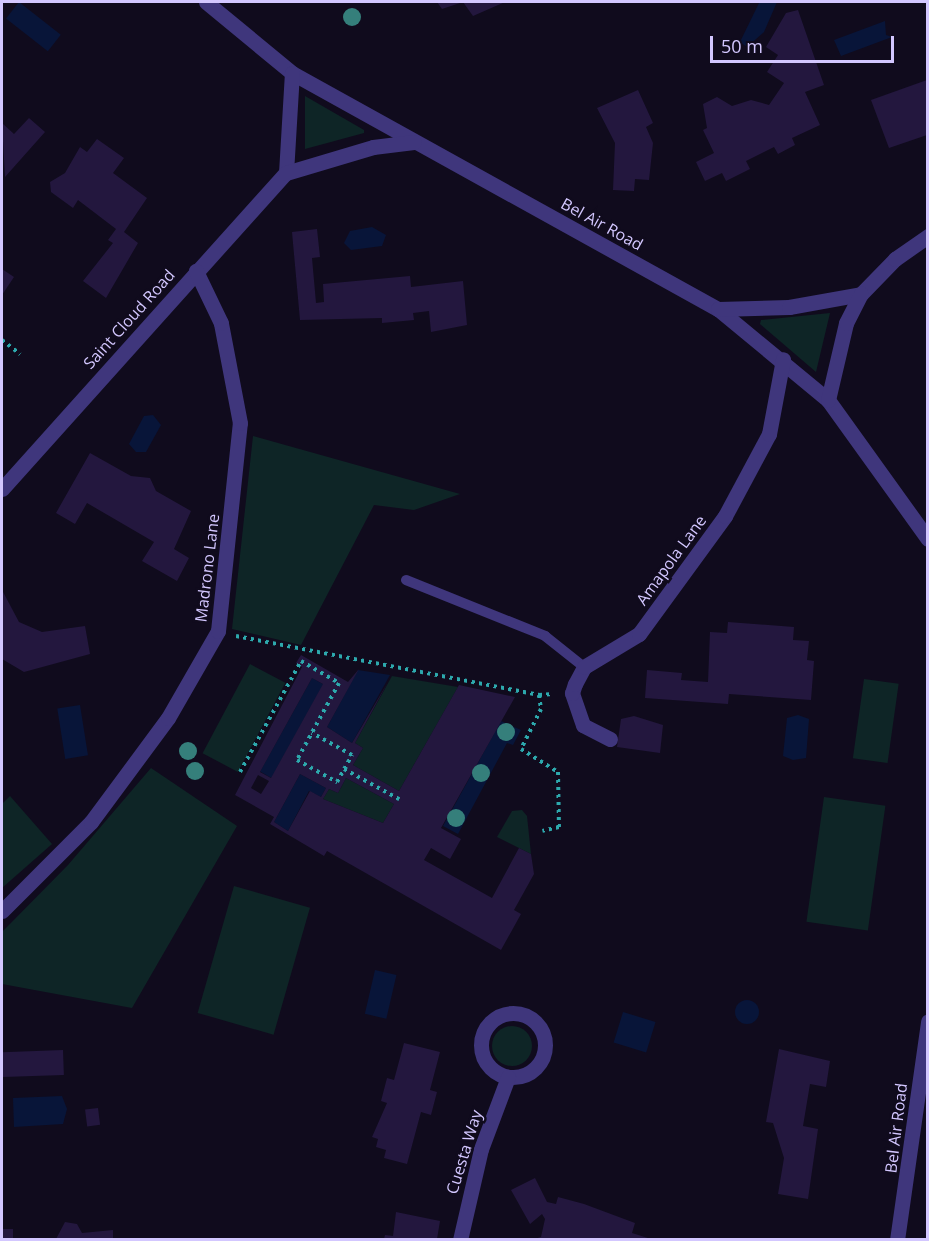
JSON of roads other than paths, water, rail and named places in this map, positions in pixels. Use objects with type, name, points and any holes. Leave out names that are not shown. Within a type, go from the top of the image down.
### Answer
[{"type":"street","name":"Bel Air Road","points":[[206,2],[292,73],[718,309],[783,359],[828,400],[927,539]]},
{"type":"street","points":[[292,73],[286,173],[373,147],[414,142]]},
{"type":"street","name":"Saint Cloud Road","points":[[2,489],[286,173]]},
{"type":"street","points":[[828,400],[837,349],[861,294],[895,259],[927,236]]},
{"type":"street","name":"Madrono Lane","points":[[2,911],[91,822],[168,718],[218,631],[240,423],[221,323],[196,271]]},
{"type":"street","points":[[718,309],[789,307],[861,294]]},
{"type":"street","name":"Amapola Lane","points":[[584,668],[639,634],[725,516],[768,434],[783,359]]},
{"type":"street","points":[[584,668],[573,693],[577,709],[583,725],[610,739]]},
{"type":"street","points":[[516,1014],[539,1028],[544,1047],[537,1066],[508,1077],[489,1066],[481,1047],[495,1018],[516,1014]]},
{"type":"street","name":"Bel Air Road","points":[[897,1239],[927,1021]]},
{"type":"street","name":"Cuesta Way","points":[[460,1239],[481,1149],[508,1077]]},
{"type":"lane","points":[[406,580],[545,636],[584,668]]},
{"type":"water","points":[[19,2],[61,35],[48,51],[6,19]]},
{"type":"water","points":[[777,2],[764,32],[747,47],[740,42],[759,3]]},
{"type":"water","points":[[885,21],[886,35],[892,37],[841,56],[834,40]]},
{"type":"water","points":[[372,227],[386,235],[382,246],[351,250],[344,243],[350,231]]},
{"type":"water","points":[[153,415],[161,425],[146,452],[136,452],[129,444],[144,416]]},
{"type":"water","points":[[358,670],[390,675],[352,743],[327,727]]},
{"type":"water","points":[[312,678],[323,684],[271,778],[260,772]]},
{"type":"water","points":[[80,705],[88,755],[65,759],[57,709]]},
{"type":"water","points":[[798,715],[809,719],[806,758],[793,760],[783,756],[787,718]]},
{"type":"water","points":[[501,721],[521,730],[513,745],[507,743],[458,834],[443,826]]},
{"type":"water","points":[[300,774],[326,788],[321,797],[309,791],[288,831],[274,822]]},
{"type":"water","points":[[375,970],[396,975],[386,1019],[365,1014]]},
{"type":"water","points":[[747,1000],[752,1001],[758,1007],[758,1017],[752,1023],[747,1024],[742,1023],[736,1017],[735,1012],[736,1007],[742,1001]]},
{"type":"water","points":[[623,1012],[656,1022],[646,1053],[614,1043]]},
{"type":"water","points":[[62,1096],[67,1109],[63,1124],[14,1127],[13,1098]]}]
